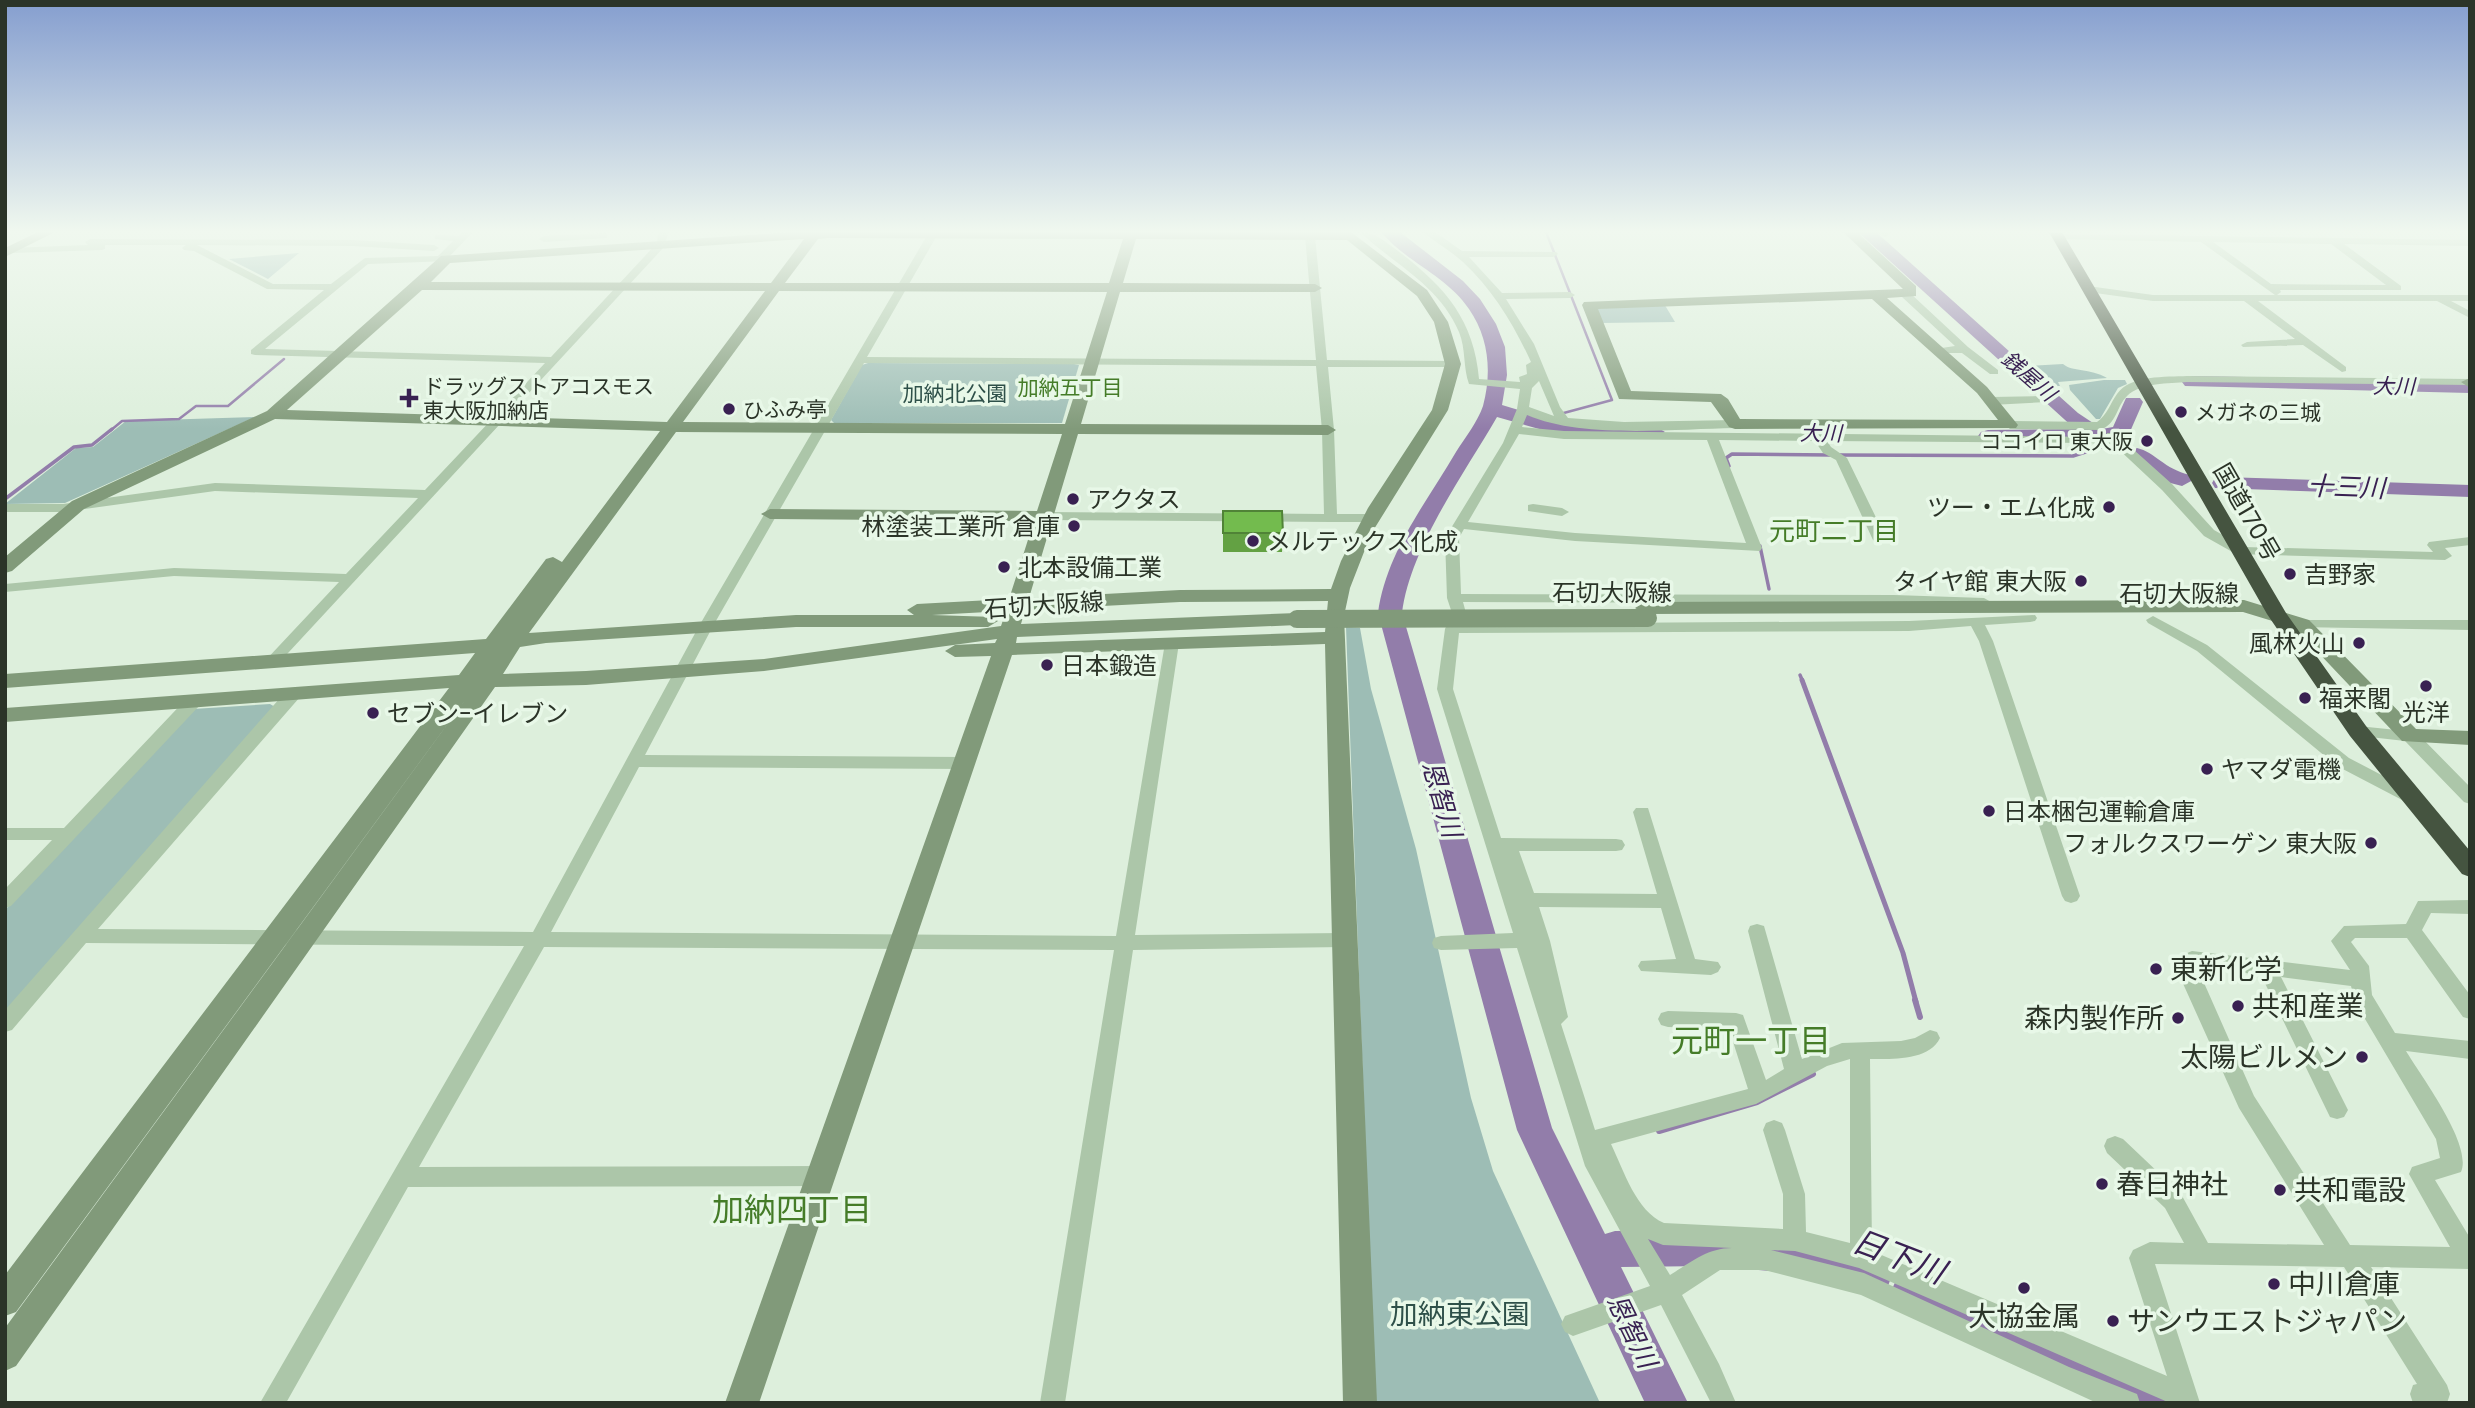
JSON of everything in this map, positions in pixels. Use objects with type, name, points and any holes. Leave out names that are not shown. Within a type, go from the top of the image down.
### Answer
[{"type":"highway","name":"国道170号","points":[[2093,298],[2277,614],[2358,731],[2470,868]]},
{"type":"street","points":[[320,298],[255,352],[553,360]]},
{"type":"street","points":[[5,567],[78,505],[273,414],[406,298]]},
{"type":"street","points":[[271,663],[611,298]]},
{"type":"street","points":[[5,1355],[307,938],[502,644],[760,298]]},
{"type":"street","points":[[272,1403],[537,941],[706,626],[895,298]]},
{"type":"street","points":[[742,1403],[965,763],[1011,625],[1111,298]]},
{"type":"street","points":[[1316,298],[1328,430],[1331,518]]},
{"type":"street","points":[[1360,1403],[1334,638],[1337,594],[1371,518],[1440,410],[1453,364],[1441,322],[1425,298]]},
{"type":"street","points":[[1446,298],[1468,340],[1474,362],[1473,382],[1526,386],[1533,382],[1532,365],[1538,364]]},
{"type":"street","points":[[1492,298],[1501,307],[1519,339],[1526,386],[1523,409],[1514,430],[1452,538],[1454,598],[1459,613],[1452,629],[1446,689],[1501,844],[1528,900],[1560,1030],[1564,1068]]},
{"type":"street","points":[[1500,298],[1521,327],[1554,407],[1565,423]]},
{"type":"street","points":[[1735,424],[1722,402],[1715,397],[1625,396],[1590,305],[1659,300],[1784,298]]},
{"type":"street","points":[[1879,298],[1991,401],[2010,425]]},
{"type":"street","points":[[1909,298],[1964,349],[1994,372]]},
{"type":"street","points":[[2151,298],[2470,298]]},
{"type":"street","points":[[2248,299],[2342,369]]},
{"type":"street","points":[[2439,299],[2470,314]]},
{"type":"street","points":[[2247,345],[2306,342]]},
{"type":"street","points":[[1939,351],[1964,349]]},
{"type":"street","points":[[859,360],[1453,364]]},
{"type":"street","points":[[2099,427],[2108,420],[2123,393],[2143,383],[2187,379],[2470,382]]},
{"type":"street","points":[[2143,383],[2197,388],[2470,391]]},
{"type":"street","points":[[2011,388],[2023,400]]},
{"type":"street","points":[[1991,401],[2042,400]]},
{"type":"street","points":[[1523,409],[1533,416],[1565,423],[2099,427],[2167,487],[2209,533],[2241,551],[2445,556],[2434,545],[2470,541]]},
{"type":"street","points":[[273,414],[663,427],[1328,430]]},
{"type":"street","points":[[1514,430],[1563,435],[2116,441]]},
{"type":"street","points":[[1460,525],[1755,548],[1712,437]]},
{"type":"street","points":[[1819,438],[1836,455],[1880,540]]},
{"type":"street","points":[[5,508],[78,505],[215,487],[426,494]]},
{"type":"street","points":[[1541,533],[1539,509],[1562,512]]},
{"type":"street","points":[[770,514],[1371,518]]},
{"type":"street","points":[[5,588],[174,572],[348,578]]},
{"type":"street","points":[[1011,625],[1180,596],[1337,594]]},
{"type":"street","points":[[1454,598],[1894,599],[2026,612]]},
{"type":"street","name":"石切大阪線","points":[[5,681],[271,663],[706,626],[796,621],[1011,625],[1297,614],[2026,612],[2244,606],[2277,614]]},
{"type":"street","points":[[1452,629],[1976,623],[2026,612]]},
{"type":"street","name":"石切大阪線","points":[[2026,612],[2153,620],[2252,620],[2277,614]]},
{"type":"street","points":[[2277,614],[2302,624],[2470,625]]},
{"type":"street","points":[[2153,620],[2202,648],[2343,762],[2412,798]]},
{"type":"street","points":[[1976,623],[1986,640],[2071,895]]},
{"type":"street","points":[[2302,624],[2470,798]]},
{"type":"street","points":[[1011,625],[1172,643],[1334,638]]},
{"type":"street","name":"石切大阪線","points":[[5,715],[476,681],[764,665],[1011,625]]},
{"type":"street","points":[[1052,1403],[1172,643]]},
{"type":"street","points":[[5,1301],[272,939],[476,681]]},
{"type":"street","points":[[5,1024],[294,693]]},
{"type":"street","points":[[5,901],[195,700]]},
{"type":"street","points":[[2358,731],[2470,738]]},
{"type":"street","points":[[634,761],[965,763]]},
{"type":"street","points":[[1642,812],[1688,967]]},
{"type":"street","points":[[5,834],[69,834]]},
{"type":"street","points":[[1501,844],[1616,845]]},
{"type":"street","points":[[1501,844],[1523,940],[1564,1068],[1593,1141],[1643,1225],[1663,1234],[1795,1240],[1861,1257],[2187,1400]]},
{"type":"street","points":[[1528,900],[1667,901]]},
{"type":"street","points":[[2412,931],[2425,906],[2470,907]]},
{"type":"street","points":[[1757,931],[1796,1074]]},
{"type":"street","points":[[2412,931],[2351,931],[2340,940],[2359,965],[2362,996],[2446,1137],[2453,1165],[2420,1174],[2469,1258]]},
{"type":"street","points":[[2412,931],[2470,1011]]},
{"type":"street","points":[[81,936],[1123,943],[1345,940]]},
{"type":"street","points":[[1441,943],[1523,940]]},
{"type":"street","points":[[2360,979],[2192,958],[2186,968],[2246,1102],[2438,1394],[2422,1394],[2427,1403]]},
{"type":"street","points":[[1648,966],[1711,967]]},
{"type":"street","points":[[2267,968],[2337,1110]]},
{"type":"street","points":[[1668,1019],[1736,1021],[1760,1093]]},
{"type":"street","points":[[1593,1141],[1722,1107],[1760,1093],[1841,1052],[1908,1048],[1924,1044],[1930,1038]]},
{"type":"street","points":[[2389,1041],[2470,1050]]},
{"type":"street","points":[[1860,1050],[1861,1257]]},
{"type":"street","points":[[1774,1130],[1794,1195],[1795,1240]]},
{"type":"street","points":[[1593,1141],[1596,1166],[1640,1249],[1657,1294],[1710,1371],[1724,1403]]},
{"type":"street","points":[[2115,1146],[2173,1201],[2202,1254]]},
{"type":"street","points":[[402,1177],[823,1176]]},
{"type":"street","points":[[2187,1400],[2141,1258],[2150,1253],[2469,1258]]},
{"type":"street","points":[[1573,1324],[1657,1294],[1717,1259],[1764,1259],[1864,1284],[2062,1376],[2128,1403]]},
{"type":"green space","points":[[1663,302],[1675,322],[1601,323],[1595,309]]},
{"type":"green space","points":[[2063,364],[2107,378],[2058,382],[2060,386],[2046,386],[2026,366]]},
{"type":"green space","name":"加納北公園","points":[[862,365],[1079,365],[1062,423],[834,423],[831,420]]},
{"type":"green space","points":[[2125,380],[2127,384],[2118,388],[2100,419],[2096,419],[2070,390],[2069,385]]},
{"type":"green space","points":[[255,417],[65,503],[5,504],[76,448],[93,447],[126,421]]},
{"type":"green space","name":"加納東公園","points":[[1346,627],[1360,628],[1371,689],[1416,849],[1471,1098],[1493,1171],[1600,1403],[1375,1403]]},
{"type":"green space","points":[[270,704],[275,707],[5,1015],[5,910],[193,709]]},
{"type":"building","points":[[1223,511],[1282,511],[1283,533],[1223,533]]},
{"type":"waterway","name":"恩智川","points":[[1469,298],[1488,324],[1496,347],[1497,375],[1492,408]]},
{"type":"waterway","points":[[1560,414],[1612,400],[1572,298]]},
{"type":"waterway","name":"銭屋川","points":[[1939,298],[2071,417],[2097,435]]},
{"type":"waterway","points":[[110,431],[122,421],[179,419],[196,406],[228,406],[284,359]]},
{"type":"waterway","name":"大川","points":[[2192,382],[2470,387]]},
{"type":"waterway","name":"大川","points":[[1988,436],[2114,435],[2122,430],[2133,402]]},
{"type":"waterway","name":"大川","points":[[1492,408],[1529,422],[1564,430],[1655,432]]},
{"type":"waterway","name":"恩智川","points":[[1492,408],[1403,561],[1393,589],[1390,613],[1535,1130],[1596,1256]]},
{"type":"waterway","name":"大川","points":[[1529,422],[1545,418]]},
{"type":"waterway","points":[[5,499],[74,447],[92,445],[112,429]]},
{"type":"waterway","points":[[1839,455],[2073,456],[2101,447],[2097,435]]},
{"type":"waterway","points":[[1729,466],[1726,458],[1732,454],[1831,455]]},
{"type":"waterway","name":"十三川","points":[[2137,454],[2163,475],[2182,480]]},
{"type":"waterway","name":"十三川","points":[[2223,483],[2470,491]]},
{"type":"waterway","points":[[1760,546],[1769,589]]},
{"type":"waterway","points":[[1800,675],[1803,682]]},
{"type":"waterway","points":[[1802,680],[1903,953],[1916,1002]]},
{"type":"waterway","points":[[1915,1000],[1920,1017]]},
{"type":"waterway","points":[[1659,1131],[1757,1102],[1813,1074]]},
{"type":"waterway","name":"日下川","points":[[1596,1256],[1615,1249],[1709,1248],[1796,1255],[1872,1278]]},
{"type":"waterway","name":"恩智川","points":[[1596,1256],[1667,1403]]},
{"type":"waterway","name":"日下川","points":[[1910,1294],[2162,1403]]},
{"type":"place","name":"ドラッグストアコスモス 東大阪加納店","points":[[409,398]]},
{"type":"place","name":"ひふみ亭","points":[[729,409]]},
{"type":"place","name":"メガネの三城","points":[[2181,412]]},
{"type":"place","name":"ココイロ 東大阪","points":[[2147,441]]},
{"type":"place","name":"アクタス","points":[[1073,499]]},
{"type":"place","name":"ツー・エム化成","points":[[2109,507]]},
{"type":"place","name":"林塗装工業所 倉庫","points":[[1074,526]]},
{"type":"place","name":"メルテックス化成","points":[[1253,541]]},
{"type":"place","name":"北本設備工業","points":[[1004,567]]},
{"type":"place","name":"吉野家","points":[[2290,574]]},
{"type":"place","name":"タイヤ館 東大阪","points":[[2081,581]]},
{"type":"place","name":"風林火山","points":[[2359,643]]},
{"type":"place","name":"日本鍛造","points":[[1047,665]]},
{"type":"place","name":"光洋","points":[[2426,686]]},
{"type":"place","name":"福来閣","points":[[2305,698]]},
{"type":"place","name":"セブン-イレブン","points":[[373,713]]},
{"type":"place","name":"ヤマダ電機","points":[[2207,769]]},
{"type":"place","name":"日本梱包運輸倉庫","points":[[1989,811]]},
{"type":"place","name":"フォルクスワーゲン 東大阪","points":[[2371,843]]},
{"type":"place","name":"東新化学","points":[[2156,969]]},
{"type":"place","name":"共和産業","points":[[2238,1006]]},
{"type":"place","name":"森内製作所","points":[[2178,1018]]},
{"type":"place","name":"太陽ビルメン","points":[[2362,1057]]},
{"type":"place","name":"春日神社","points":[[2102,1184]]},
{"type":"place","name":"共和電設","points":[[2280,1190]]},
{"type":"place","name":"中川倉庫","points":[[2274,1284]]},
{"type":"place","name":"大協金属","points":[[2024,1288]]},
{"type":"place","name":"サンウエストジャパン","points":[[2113,1321]]},
{"type":"district","name":"加納五丁目","points":[[1070,387]]},
{"type":"district","name":"元町二丁目","points":[[1834,531]]},
{"type":"district","name":"元町一丁目","points":[[1751,1040]]},
{"type":"district","name":"加納四丁目","points":[[792,1209]]}]
